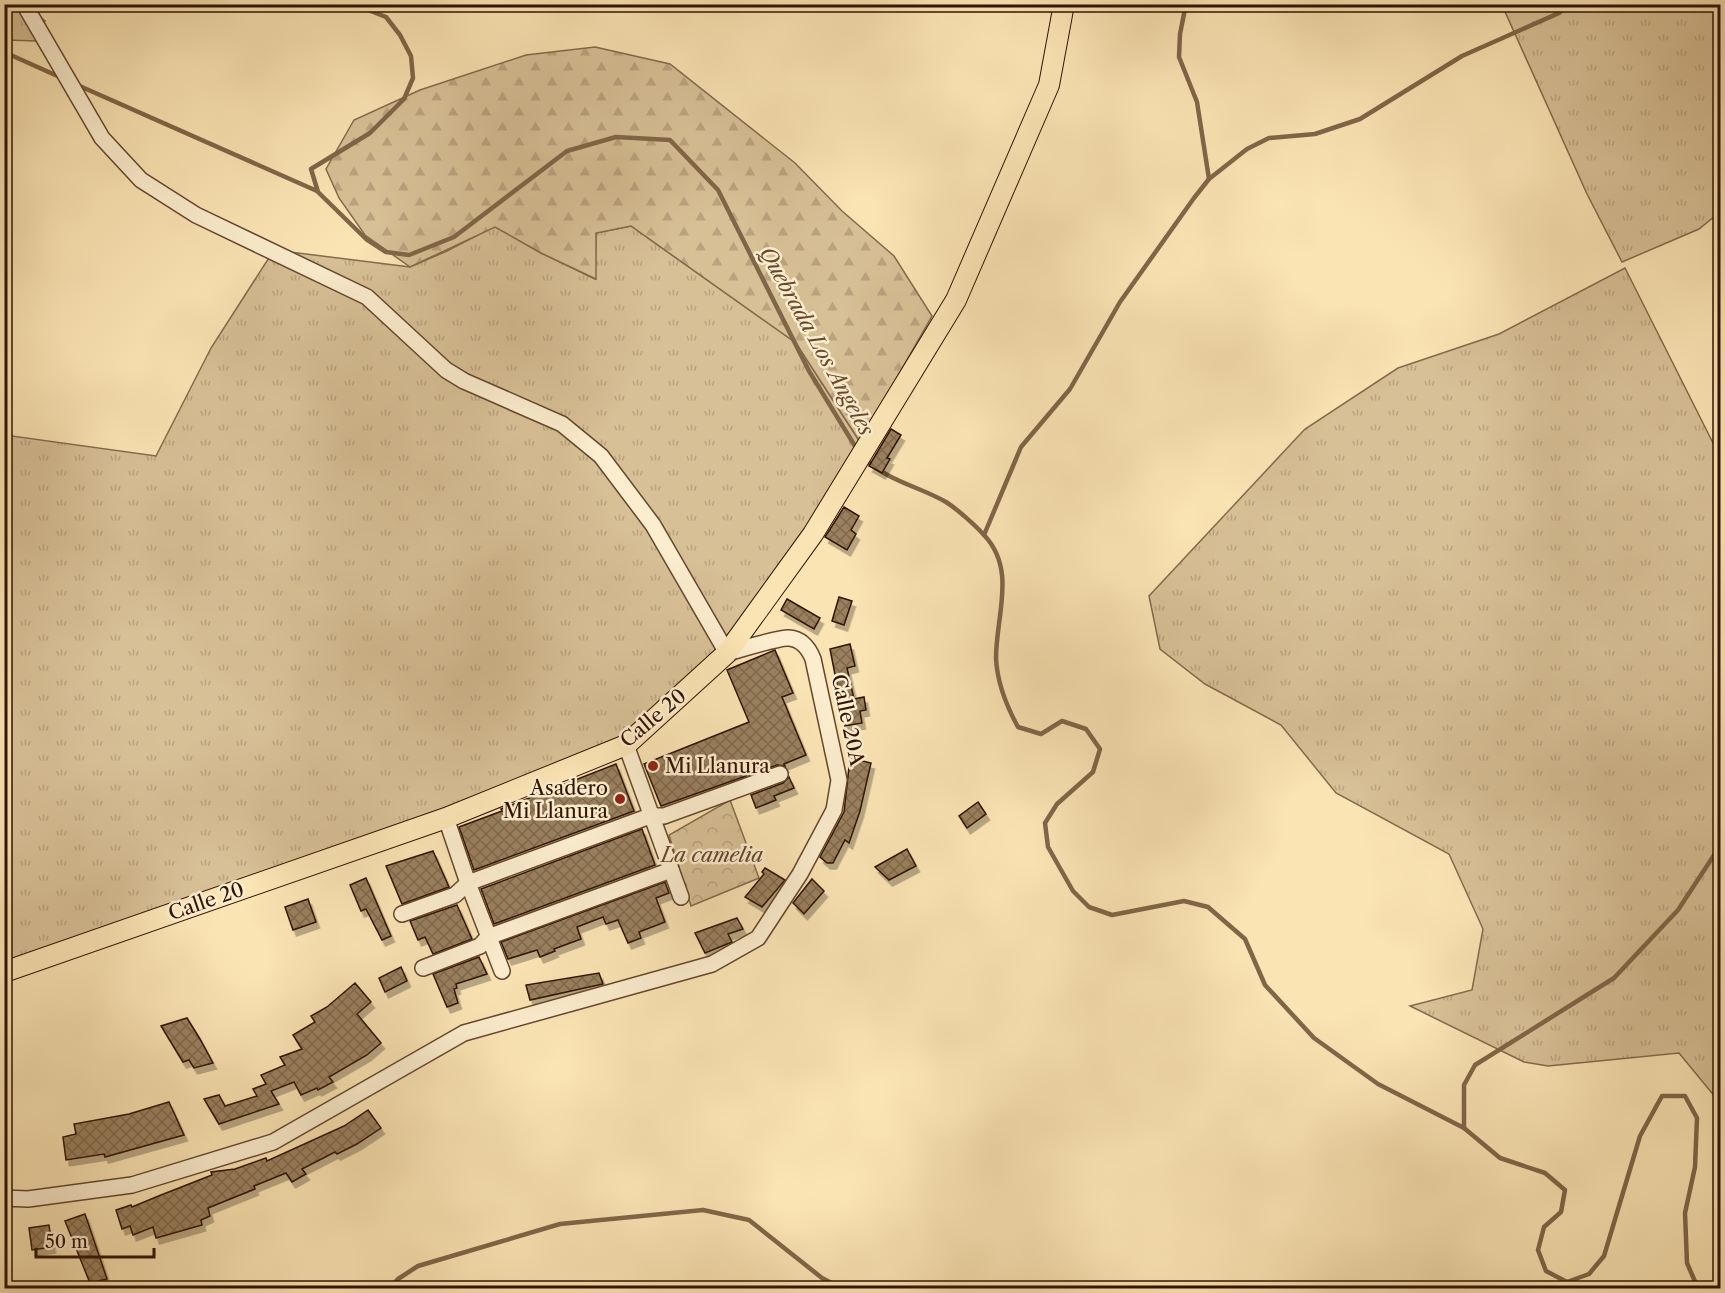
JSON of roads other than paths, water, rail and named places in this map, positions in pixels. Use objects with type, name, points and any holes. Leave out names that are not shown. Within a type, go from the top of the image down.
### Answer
[{"type":"main road","name":"Calle 20","points":[[4,972],[446,818],[626,745],[727,653],[813,534],[956,300],[1049,85],[1064,4]]},
{"type":"street","points":[[24,4],[102,138],[141,180],[196,215],[367,297],[446,370],[464,381],[561,424],[601,456],[653,525],[727,653]]},
{"type":"street","name":"Calle 20A","points":[[4,1198],[28,1199],[132,1185],[273,1142],[464,1033],[712,964],[758,938],[800,874],[826,826],[834,810],[839,780],[813,659],[802,642],[789,637],[727,653]]},
{"type":"street","points":[[626,745],[681,897]]},
{"type":"street","points":[[402,914],[455,895],[468,883],[650,816],[664,816],[780,774]]},
{"type":"street","points":[[446,818],[502,971]]},
{"type":"street","points":[[423,968],[480,946],[488,937],[670,870]]},
{"type":"waterway","name":"Quebrada Los Angeles","points":[[361,4],[363,8],[386,17],[400,35],[411,56],[413,78],[404,99],[370,133],[311,169],[318,192],[366,239],[386,252],[409,255],[454,237],[567,151],[616,137],[670,140],[718,190],[809,371],[858,451]]},
{"type":"waterway","points":[[1186,4],[1180,34],[1179,57],[1197,102],[1209,179]]},
{"type":"waterway","points":[[984,535],[1021,447],[1070,389],[1120,302],[1209,179],[1247,149],[1269,138],[1315,134],[1360,119],[1462,56],[1559,13],[1570,4]]},
{"type":"waterway","points":[[4,52],[62,78]]},
{"type":"waterway","points":[[75,84],[317,191]]},
{"type":"waterway","name":"Quebrada Los Angeles","points":[[865,459],[884,473],[950,505],[966,517],[994,549],[1000,563],[1002,578],[996,658],[998,676],[1003,694],[1018,727],[1041,734],[1062,721],[1086,729],[1100,749],[1093,772],[1057,804],[1045,823],[1048,847],[1073,891],[1089,907],[1112,915],[1184,901],[1208,907],[1245,939],[1265,985],[1314,1038],[1378,1084],[1464,1128],[1500,1158],[1545,1173],[1565,1190],[1561,1212],[1544,1227],[1538,1250],[1546,1271],[1567,1282],[1589,1274],[1604,1256],[1640,1136],[1662,1096],[1685,1096],[1697,1118],[1695,1167],[1685,1213],[1687,1263],[1697,1286],[1720,1287]]},
{"type":"waterway","points":[[1464,1128],[1464,1085],[1475,1065],[1614,978],[1678,910],[1720,846]]},
{"type":"waterway","points":[[389,1288],[418,1266],[560,1224],[703,1210],[749,1220],[822,1278],[841,1288]]},
{"type":"waterway","points":[[1117,1288],[1122,1288]]},
{"type":"place","name":"Mi Llanura","points":[[653,766]]},
{"type":"place","name":"Asadero Mi Llanura","points":[[620,799]]},
{"type":"park label","name":"La camelia","points":[[712,855]]}]
